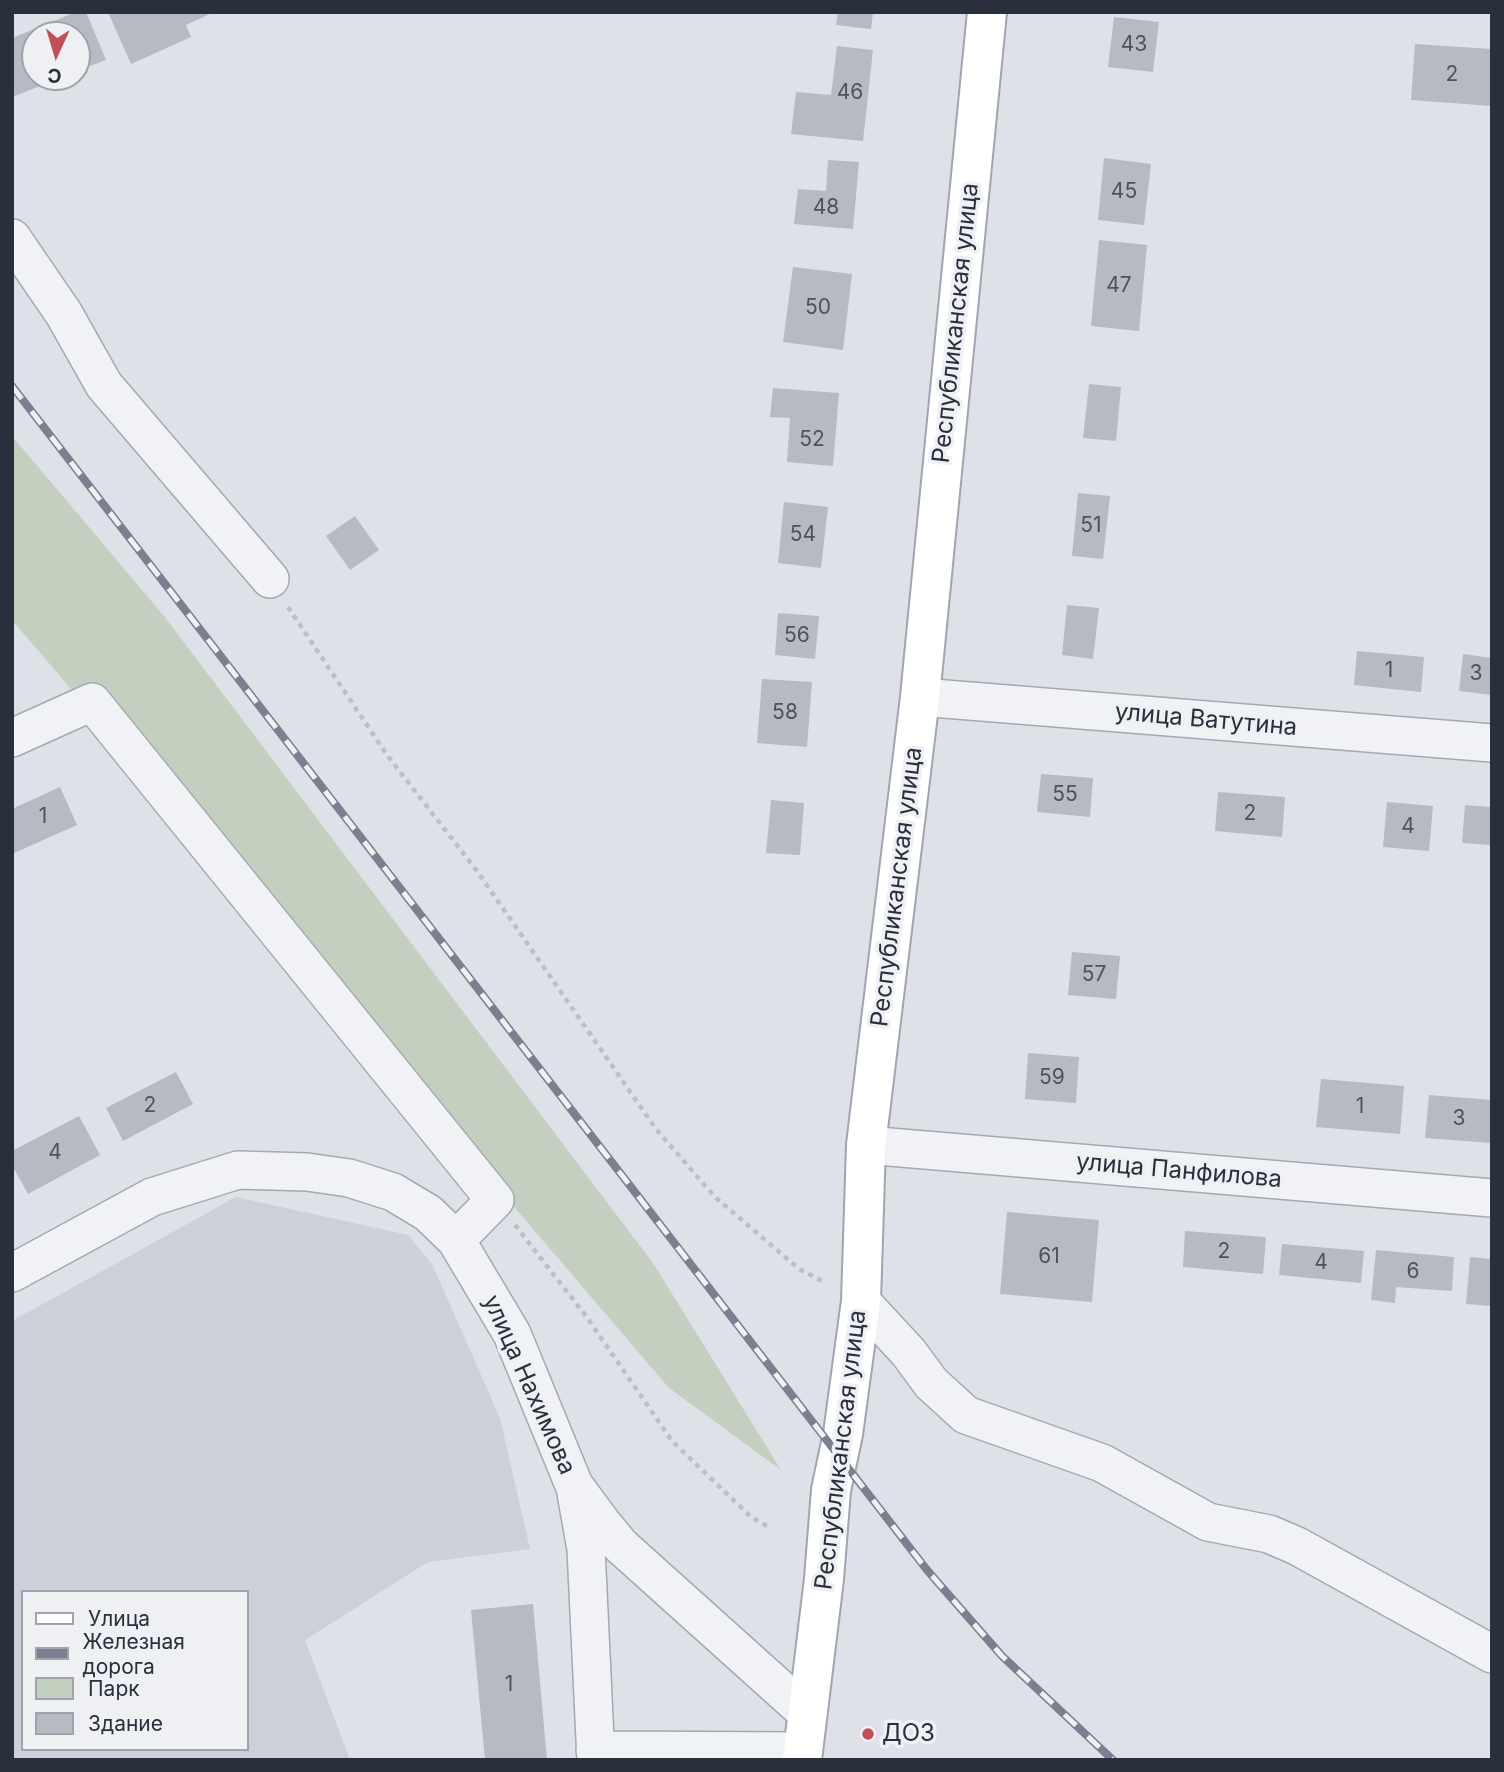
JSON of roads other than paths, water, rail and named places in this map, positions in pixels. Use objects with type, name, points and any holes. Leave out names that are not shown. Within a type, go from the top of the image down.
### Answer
[{"type":"main road","name":"Республиканская улица","points":[[802,1756],[831,1490],[843,1434],[861,1301],[866,1145],[919,696],[987,12]]},
{"type":"street","points":[[12,238],[64,314],[104,385],[270,579]]},
{"type":"street","name":"улица Ватутина","points":[[919,696],[1492,743]]},
{"type":"street","points":[[12,738],[92,702],[495,1200],[456,1240]]},
{"type":"street","name":"улица Панфилова","points":[[866,1145],[1492,1198]]},
{"type":"street","name":"улица Нахимова","points":[[12,1273],[152,1197],[238,1170],[307,1172],[349,1178],[393,1192],[428,1213],[456,1240],[512,1334],[574,1485],[621,1546],[808,1714]]},
{"type":"street","points":[[861,1301],[909,1353],[931,1383],[967,1415],[1102,1463],[1208,1522],[1269,1534],[1297,1546],[1492,1654]]},
{"type":"street","points":[[574,1485],[586,1549],[596,1755],[802,1756]]},
{"type":"railway","points":[[12,386],[927,1570],[1002,1656],[1113,1760]]},
{"type":"place","name":"ДОЗ","points":[[868,1734]]}]
